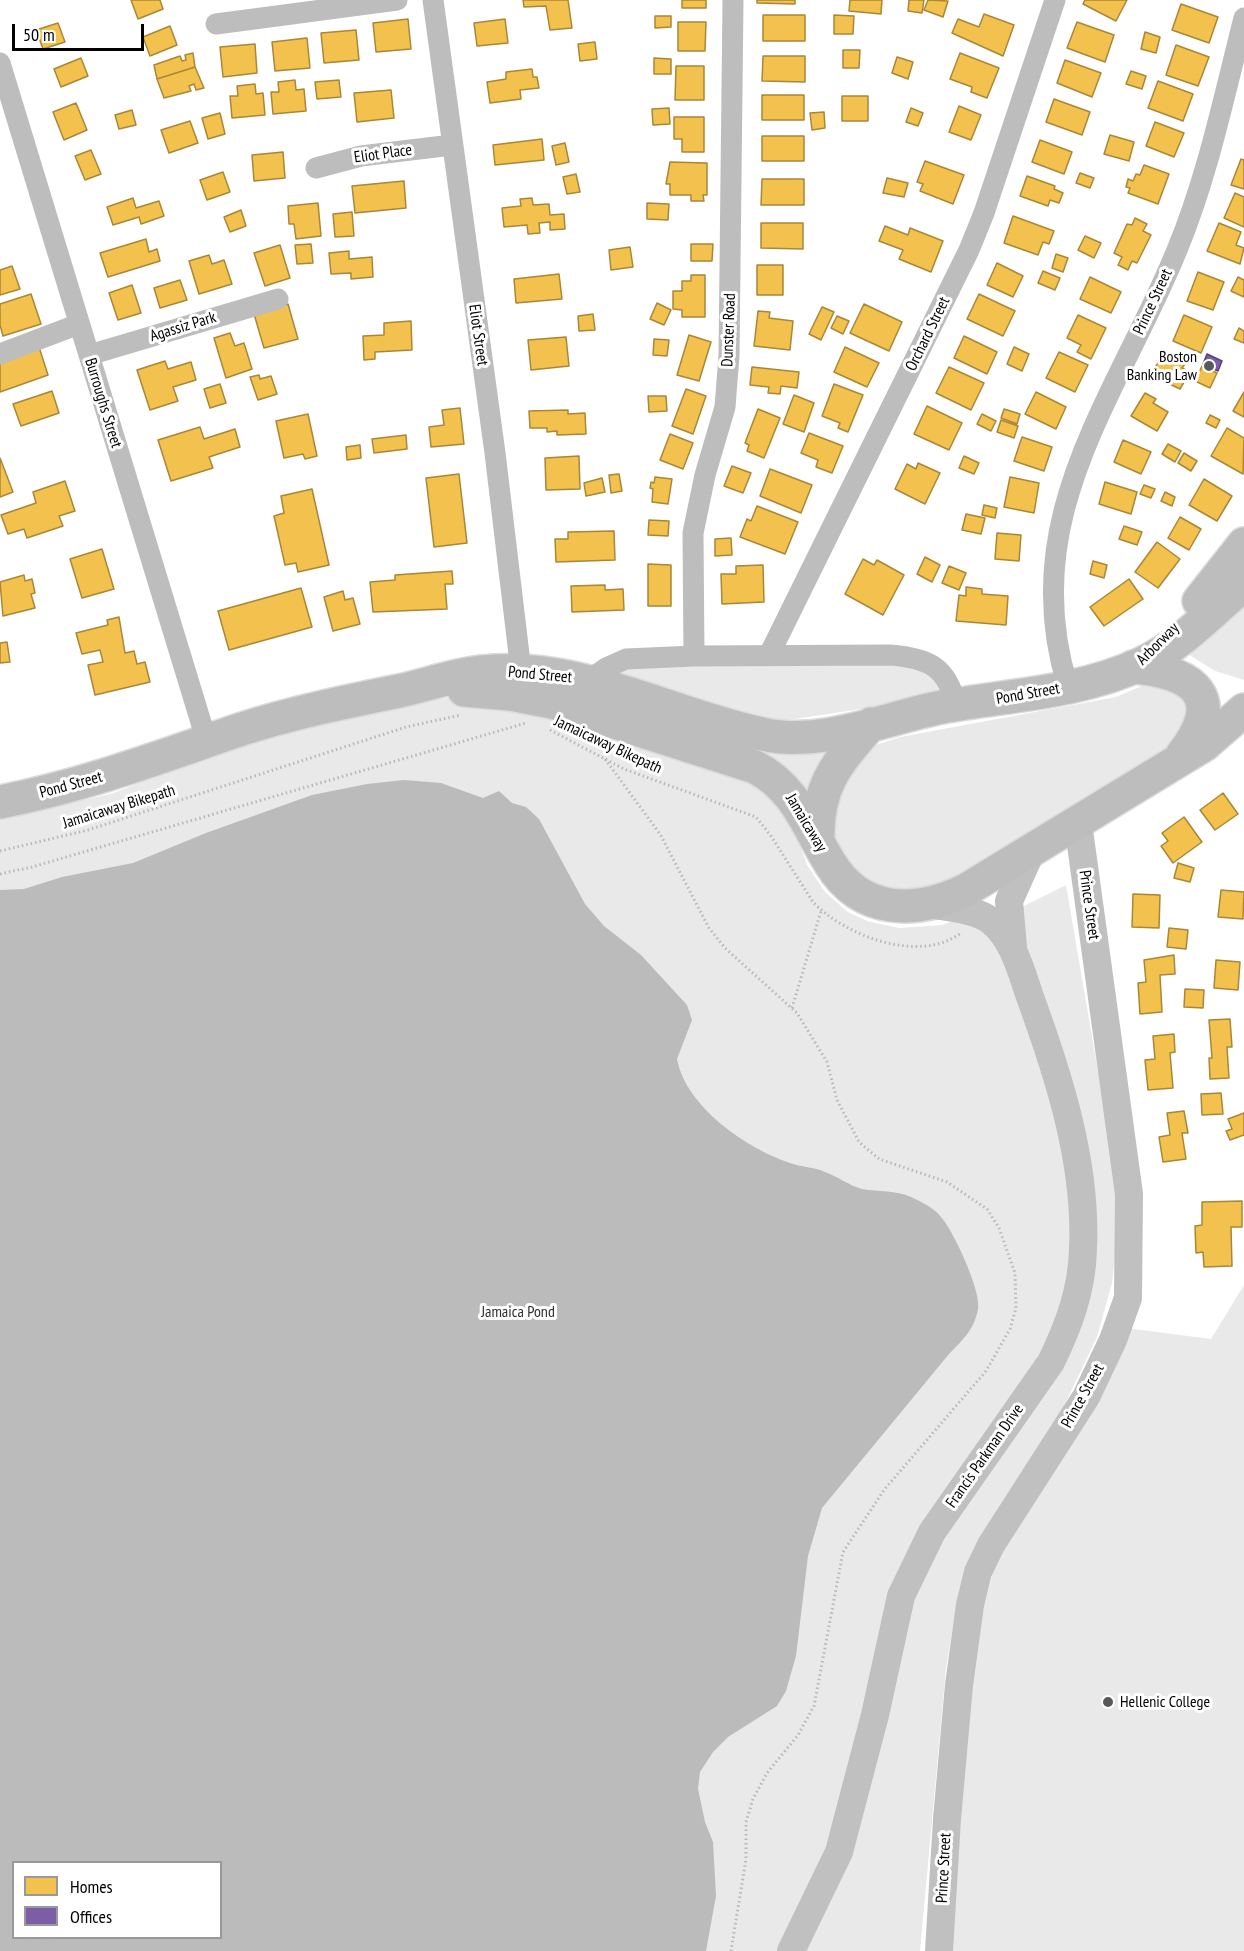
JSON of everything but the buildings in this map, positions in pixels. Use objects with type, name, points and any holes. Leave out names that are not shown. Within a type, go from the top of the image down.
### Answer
[{"type":"highway","name":"Arborway","points":[[1133,667],[1192,609],[1244,544]]},
{"type":"highway","name":"Arborway","points":[[1133,667],[1175,644],[1244,584]]},
{"type":"highway","name":"Pond Street","points":[[956,705],[1068,687],[1133,667]]},
{"type":"highway","points":[[1133,667],[1174,673],[1189,683],[1203,703],[1199,729],[1175,764]]},
{"type":"highway","name":"Pond Street","points":[[0,802],[99,778],[299,712],[402,691],[473,673],[521,670],[589,680]]},
{"type":"highway","points":[[589,680],[771,736],[809,736],[956,705]]},
{"type":"highway","name":"Jamaicaway","points":[[402,691],[453,690],[531,697],[745,764],[771,777],[789,792],[840,878],[862,896],[891,906],[930,904],[966,891],[1078,823]]},
{"type":"highway","points":[[1078,823],[1213,739],[1244,710]]},
{"type":"highway","points":[[818,841],[818,816],[825,786],[837,764],[871,724]]},
{"type":"main road","name":"Prince Street","points":[[939,1951],[947,1819],[959,1685],[978,1572],[991,1545],[1086,1397],[1113,1340],[1128,1298],[1129,1194],[1078,823]]},
{"type":"main road","name":"Francis Parkman Drive","points":[[1015,955],[1009,901],[1031,852]]},
{"type":"main road","name":"Francis Parkman Drive","points":[[791,1951],[838,1852],[867,1746],[901,1596],[932,1532],[1052,1362],[1066,1332],[1079,1291],[1083,1225],[1073,1149],[1057,1082],[1015,955],[1003,934],[989,920],[930,904]]},
{"type":"street","points":[[216,24],[397,0]]},
{"type":"street","name":"Eliot Street","points":[[433,0],[495,453],[521,670]]},
{"type":"street","name":"Dunster Road","points":[[694,656],[693,533],[702,485],[725,407],[729,356],[733,0]]},
{"type":"street","name":"Orchard Street","points":[[769,654],[969,250],[1055,0]]},
{"type":"street","name":"Prince Street","points":[[1068,687],[1057,649],[1054,608],[1057,547],[1065,504],[1089,435],[1177,250],[1209,160],[1244,18]]},
{"type":"street","name":"Burroughs Street","points":[[0,63],[207,742]]},
{"type":"street","name":"Eliot Place","points":[[315,168],[361,156],[452,145]]},
{"type":"street","name":"Agassiz Park","points":[[89,355],[278,299]]},
{"type":"street","points":[[0,354],[79,324]]},
{"type":"street","name":"Pond Street","points":[[589,680],[606,668],[626,659],[769,654],[884,654],[913,658],[930,664],[945,675],[951,685],[956,705]]},
{"type":"path","name":"Jamaicaway Bikepath","points":[[0,851],[88,830],[406,727],[469,714]]},
{"type":"path","name":"Jamaicaway Bikepath","points":[[517,721],[537,726]]},
{"type":"path","points":[[0,874],[32,867],[309,784],[432,752],[526,723]]},
{"type":"path","name":"Jamaicaway Bikepath","points":[[544,728],[657,782],[756,817],[821,911],[859,933],[906,945],[945,942],[969,927]]},
{"type":"path","points":[[605,759],[660,834],[709,928],[725,948],[792,1008],[827,1062],[837,1100],[859,1142],[879,1159],[947,1182],[987,1209],[999,1228],[1015,1273],[1016,1308],[1010,1329],[986,1371],[884,1490],[843,1552],[813,1706],[798,1735],[767,1773],[753,1799],[746,1822],[746,1859],[731,1951]]},
{"type":"path","points":[[792,1008],[821,911]]},
{"type":"green space","points":[[1244,598],[1244,680],[1215,671],[1188,654]]},
{"type":"green space","points":[[703,664],[882,664],[915,667],[934,677],[939,686],[938,693],[932,698],[769,723],[622,676],[623,672],[629,669]]},
{"type":"green space","points":[[1149,683],[1188,698],[1187,737],[945,885],[886,894],[857,875],[834,842],[830,806],[870,747],[900,737],[1116,697]]},
{"type":"green space","points":[[549,684],[826,750],[826,753],[808,788],[804,791]]},
{"type":"green space","name":"Jamaica Pond","points":[[456,697],[510,704],[762,786],[794,828],[807,865],[825,892],[848,912],[867,921],[899,928],[942,925],[959,919],[980,922],[1024,906],[1066,885],[1116,1177],[1116,1249],[1112,1283],[1097,1337],[1064,1406],[959,1591],[946,1668],[920,1951],[0,1951],[0,820],[114,793],[192,761],[337,718],[419,701]]},
{"type":"green space","name":"Hellenic College","points":[[1244,1285],[1244,1951],[951,1951],[969,1664],[995,1564],[1126,1328],[1211,1339]]},
{"type":"shaded area","name":"Jamaica Pond","points":[[404,780],[441,783],[483,798],[499,791],[512,803],[526,807],[539,819],[585,904],[604,926],[641,955],[687,1005],[692,1020],[677,1059],[683,1077],[705,1109],[737,1136],[773,1156],[821,1170],[862,1189],[905,1195],[931,1208],[946,1224],[959,1247],[976,1289],[978,1309],[964,1339],[949,1354],[822,1508],[808,1556],[796,1656],[786,1691],[777,1706],[728,1737],[713,1752],[700,1772],[698,1789],[705,1822],[713,1842],[716,1896],[706,1951],[0,1951],[0,890],[24,889],[62,877],[133,863],[206,833],[312,795],[367,784]]},
{"type":"place","name":"Boston Banking Law","points":[[1209,366]]},
{"type":"place","name":"Hellenic College","points":[[1108,1702]]}]
